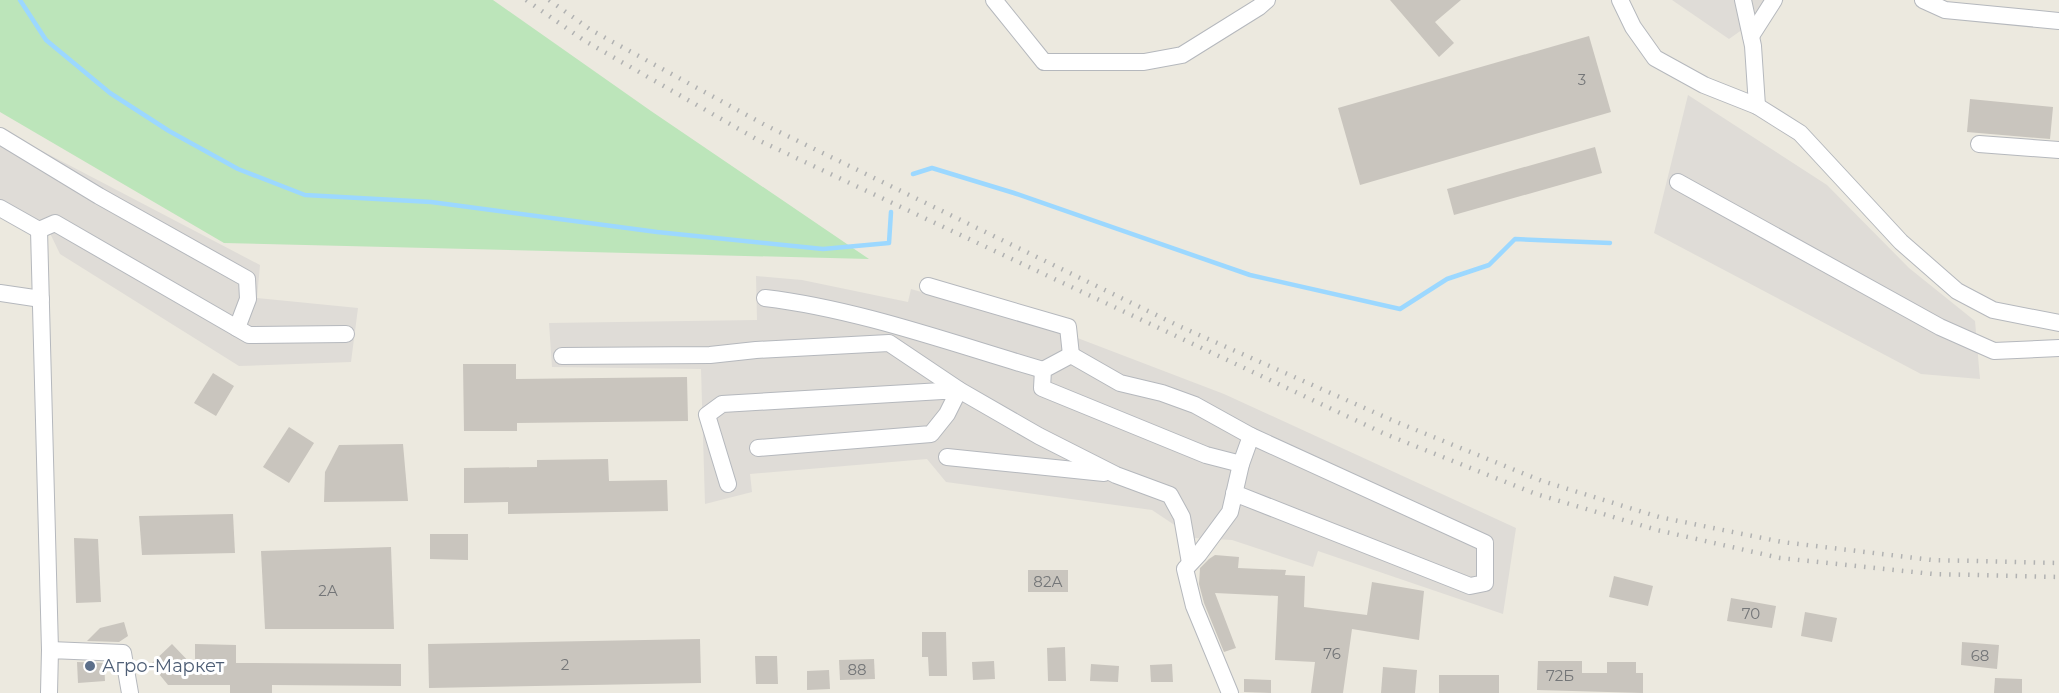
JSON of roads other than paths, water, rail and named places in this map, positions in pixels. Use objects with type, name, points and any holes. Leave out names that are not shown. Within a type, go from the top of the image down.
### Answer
[{"type":"street","points":[[994,0],[1044,62],[1144,62],[1182,55],[1267,0]]},
{"type":"street","points":[[1620,0],[1633,27],[1655,58],[1704,85],[1757,106],[1800,133],[1901,242],[1957,291],[1993,310],[2059,324]]},
{"type":"street","points":[[1743,0],[1751,36],[1757,106]]},
{"type":"street","points":[[1751,36],[1774,0]]},
{"type":"street","points":[[1923,0],[1945,10],[2059,21]]},
{"type":"street","points":[[0,136],[99,196],[247,279],[248,299],[237,328]]},
{"type":"street","points":[[1979,144],[2059,150]]},
{"type":"street","points":[[1678,182],[1940,327],[1994,351],[2059,348]]},
{"type":"street","points":[[0,208],[39,230]]},
{"type":"street","points":[[39,230],[56,223],[249,335],[346,334]]},
{"type":"street","points":[[39,230],[50,650],[49,693]]},
{"type":"street","points":[[928,286],[1068,327],[1071,355]]},
{"type":"street","points":[[0,293],[41,299]]},
{"type":"street","points":[[765,298],[796,302],[899,327],[1043,370],[1071,355]]},
{"type":"street","points":[[854,316],[861,344]]},
{"type":"street","points":[[889,342],[899,327]]},
{"type":"street","points":[[562,356],[710,355],[889,342],[959,390],[1039,436],[1116,475],[1170,495],[1182,517],[1190,563]]},
{"type":"street","points":[[1071,355],[1120,383],[1162,393],[1195,405],[1251,436],[1485,543],[1485,583],[1470,586],[1234,492]]},
{"type":"street","points":[[1043,370],[1042,388],[1206,455],[1241,464]]},
{"type":"street","points":[[758,448],[931,434],[947,414],[959,390]]},
{"type":"street","points":[[728,484],[707,415],[722,404],[959,390]]},
{"type":"street","points":[[1230,693],[1191,595],[1185,569],[1230,512],[1241,464],[1251,436]]},
{"type":"street","points":[[947,457],[1116,475]]},
{"type":"street","points":[[50,650],[123,653],[130,693]]},
{"type":"waterway","points":[[20,0],[46,40],[110,93],[169,131],[238,169],[305,195],[431,202],[657,232],[823,249],[889,243],[891,212]]},
{"type":"waterway","points":[[913,174],[932,168],[1014,193],[1250,275],[1400,309],[1447,279],[1489,265],[1515,239],[1610,243]]},
{"type":"railway","points":[[526,0],[585,41],[758,140],[1385,434],[1536,494],[1657,530],[1780,558],[1933,574],[2059,577]]},
{"type":"railway","points":[[549,0],[591,30],[765,125],[1181,327],[1394,421],[1542,481],[1659,517],[1782,542],[1932,560],[2059,563]]},
{"type":"place","name":"Агро-Маркет","points":[[90,666]]}]
